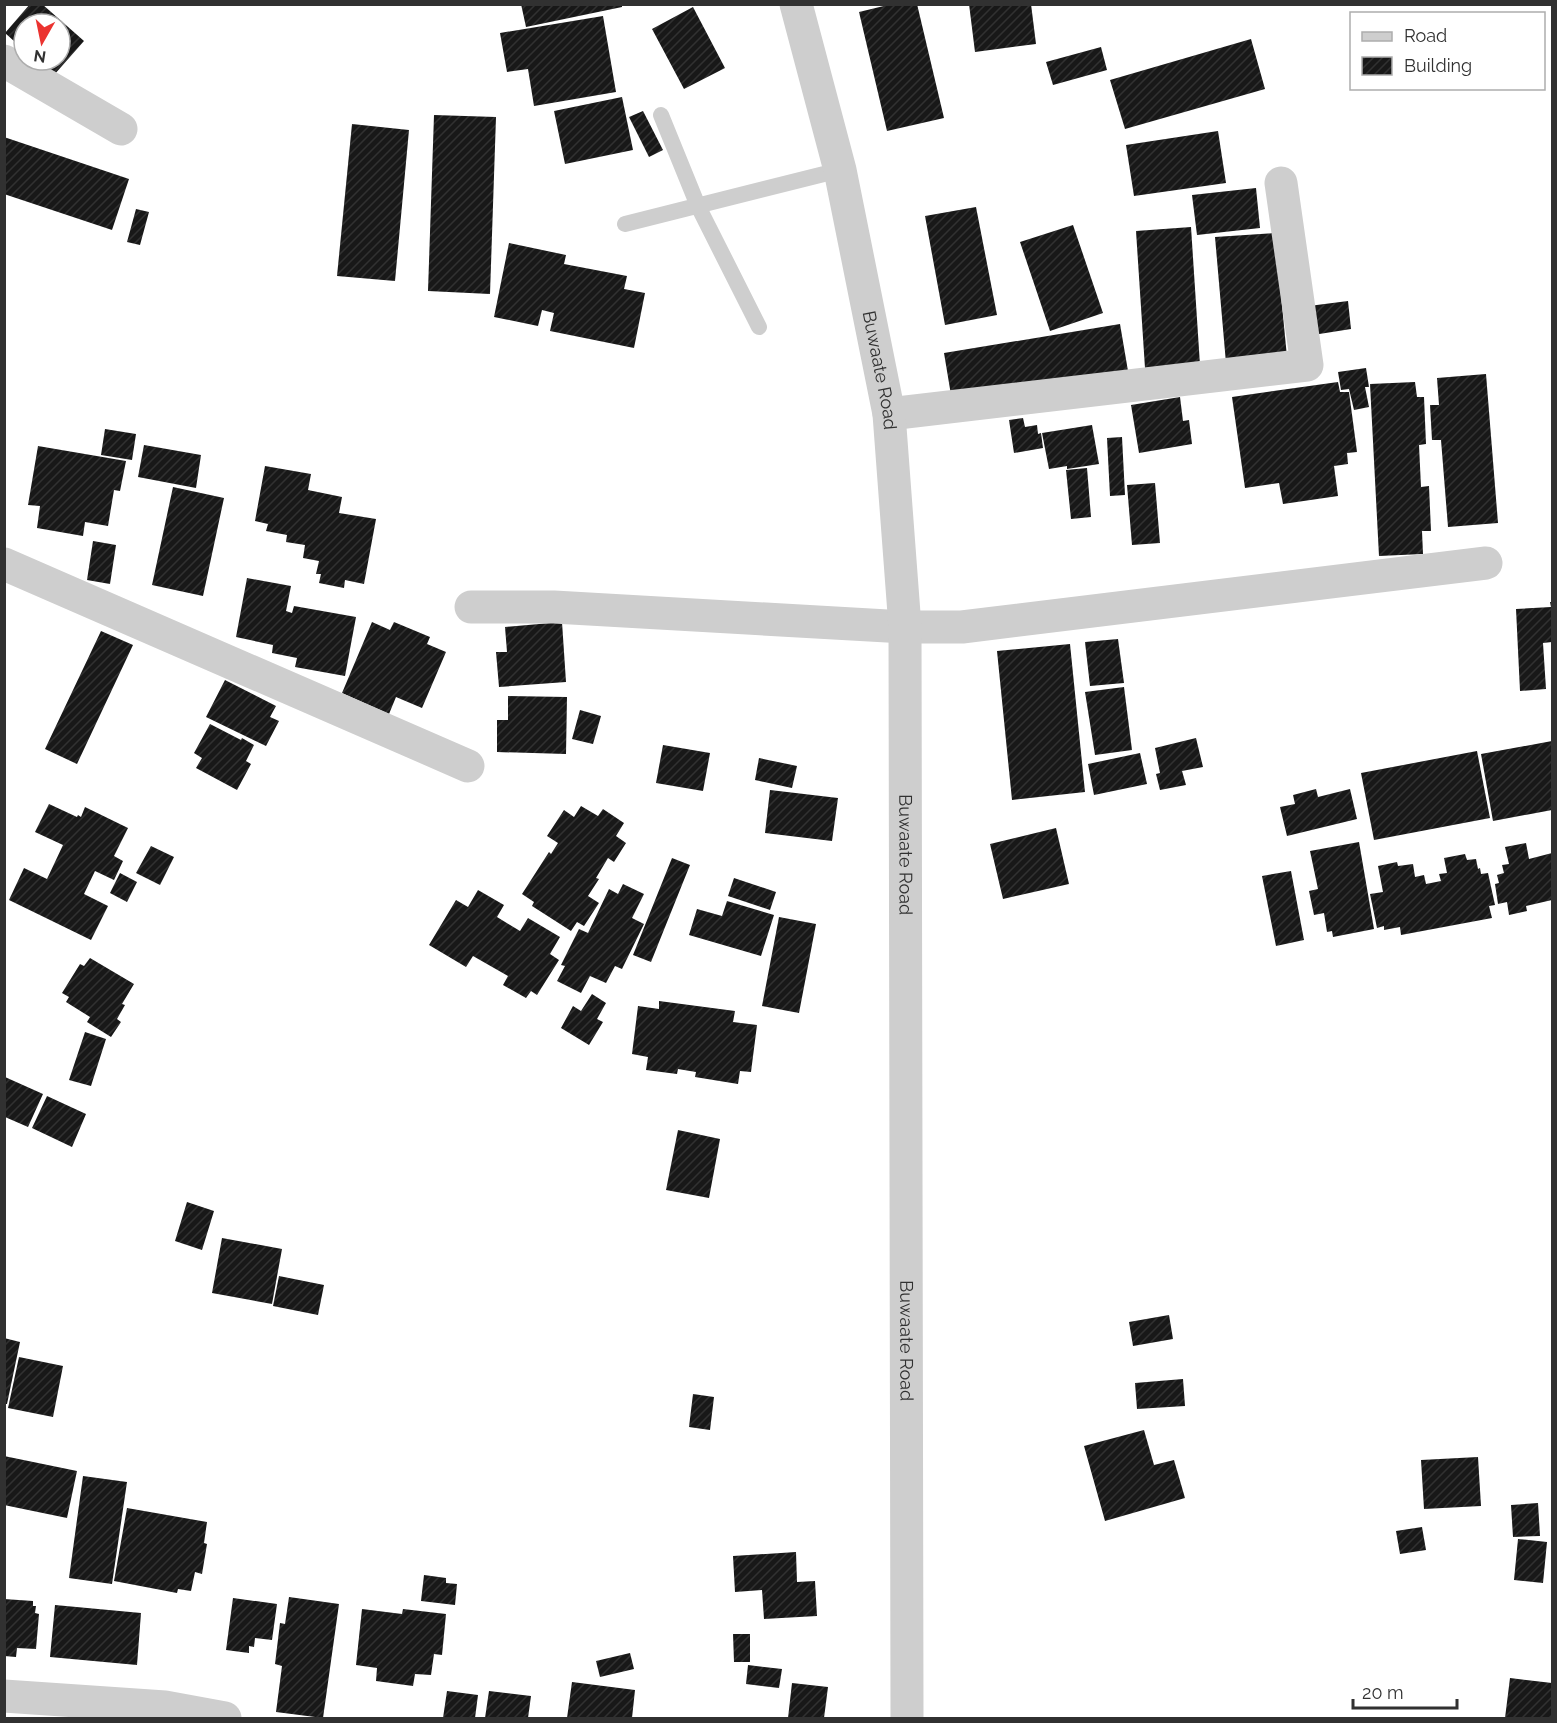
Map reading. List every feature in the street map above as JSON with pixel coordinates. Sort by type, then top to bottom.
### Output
[{"type":"street","name":"Buwaate Road","points":[[796,4],[840,170],[889,414],[905,627],[907,1719]]},
{"type":"street","points":[[4,61],[121,129]]},
{"type":"street","points":[[889,414],[1308,365],[1281,183]]},
{"type":"street","points":[[471,608],[554,607],[905,627],[962,627],[1486,563]]},
{"type":"street","points":[[4,564],[468,766]]},
{"type":"street","points":[[4,1696],[165,1707],[225,1719]]},
{"type":"lane","points":[[661,115],[698,206],[759,327]]},
{"type":"lane","points":[[625,224],[840,170]]},
{"type":"building","points":[[30,4],[42,4],[51,12],[23,12]]},
{"type":"building","points":[[521,4],[622,4],[622,7],[526,27]]},
{"type":"building","points":[[892,4],[917,4],[944,118],[887,131],[859,12]]},
{"type":"building","points":[[969,4],[1031,4],[1036,44],[975,52]]},
{"type":"building","points":[[693,7],[725,68],[684,89],[652,29]]},
{"type":"building","points":[[603,16],[616,92],[534,106],[528,69],[507,72],[500,33]]},
{"type":"building","points":[[12,25],[12,39],[5,33]]},
{"type":"building","points":[[72,30],[84,41],[72,55]]},
{"type":"building","points":[[1251,39],[1265,89],[1125,129],[1110,80]]},
{"type":"building","points":[[1101,47],[1107,70],[1053,85],[1046,62]]},
{"type":"building","points":[[622,97],[633,150],[565,164],[554,111]]},
{"type":"building","points":[[643,111],[663,150],[649,157],[629,117]]},
{"type":"building","points":[[434,115],[496,117],[490,294],[428,291]]},
{"type":"building","points":[[352,124],[409,130],[395,281],[337,276]]},
{"type":"building","points":[[1218,131],[1226,183],[1134,196],[1126,145]]},
{"type":"building","points":[[4,137],[129,179],[112,230],[4,194]]},
{"type":"building","points":[[1256,188],[1260,228],[1197,235],[1192,195]]},
{"type":"building","points":[[976,207],[997,315],[945,325],[925,216]]},
{"type":"building","points":[[136,209],[149,212],[140,245],[127,242]]},
{"type":"building","points":[[1073,225],[1103,313],[1050,331],[1020,242]]},
{"type":"building","points":[[1191,227],[1200,365],[1145,368],[1136,231]]},
{"type":"building","points":[[1275,233],[1287,357],[1226,363],[1215,237]]},
{"type":"building","points":[[509,243],[566,255],[564,264],[627,276],[624,289],[645,293],[634,348],[550,331],[554,313],[542,310],[538,326],[494,317]]},
{"type":"building","points":[[1348,301],[1351,329],[1313,335],[1309,306]]},
{"type":"building","points":[[1120,324],[1128,371],[952,401],[944,353]]},
{"type":"building","points":[[1366,368],[1369,387],[1365,387],[1369,407],[1354,410],[1349,389],[1341,390],[1338,372]]},
{"type":"building","points":[[1486,374],[1498,523],[1448,527],[1441,440],[1432,440],[1430,405],[1439,405],[1437,378]]},
{"type":"building","points":[[1338,382],[1340,392],[1349,392],[1357,452],[1347,453],[1348,464],[1334,466],[1338,496],[1283,504],[1279,483],[1245,488],[1232,397]]},
{"type":"building","points":[[1415,382],[1417,397],[1424,397],[1426,444],[1419,445],[1421,487],[1429,486],[1431,531],[1422,531],[1423,554],[1379,556],[1370,384]]},
{"type":"building","points":[[1180,397],[1183,421],[1189,420],[1192,444],[1139,453],[1131,405]]},
{"type":"building","points":[[1023,418],[1025,427],[1037,425],[1038,434],[1041,433],[1043,448],[1014,453],[1009,420]]},
{"type":"building","points":[[1092,425],[1099,464],[1049,469],[1042,433]]},
{"type":"building","points":[[105,429],[136,434],[132,460],[101,455]]},
{"type":"building","points":[[1122,437],[1125,495],[1110,496],[1107,438]]},
{"type":"building","points":[[144,445],[201,455],[196,488],[138,477]]},
{"type":"building","points":[[38,446],[126,461],[120,491],[114,490],[108,526],[85,522],[83,536],[37,528],[40,506],[28,505]]},
{"type":"building","points":[[265,466],[311,474],[308,490],[342,497],[339,513],[376,519],[364,584],[345,580],[344,588],[319,583],[321,574],[316,574],[319,561],[303,558],[305,545],[286,542],[287,535],[266,531],[268,524],[255,521]]},
{"type":"building","points":[[1087,468],[1091,517],[1071,519],[1066,470]]},
{"type":"building","points":[[1155,483],[1160,543],[1132,545],[1127,485]]},
{"type":"building","points":[[173,487],[224,498],[203,596],[152,585]]},
{"type":"building","points":[[93,541],[116,545],[110,584],[87,580]]},
{"type":"building","points":[[247,578],[291,586],[286,611],[292,613],[294,606],[356,617],[345,676],[295,667],[297,658],[272,653],[273,645],[236,637]]},
{"type":"building","points":[[1550,602],[1552,602],[1552,642],[1543,643],[1546,689],[1520,691],[1516,609],[1551,607]]},
{"type":"building","points":[[372,622],[390,630],[394,622],[430,637],[427,644],[446,652],[422,708],[396,697],[389,714],[342,693]]},
{"type":"building","points":[[562,622],[566,682],[499,687],[496,652],[507,652],[505,627]]},
{"type":"building","points":[[101,631],[133,645],[77,764],[45,749]]},
{"type":"building","points":[[1118,639],[1124,683],[1090,686],[1085,642]]},
{"type":"building","points":[[1070,644],[1085,792],[1012,800],[997,651]]},
{"type":"building","points":[[225,680],[276,706],[270,717],[279,721],[266,746],[206,717]]},
{"type":"building","points":[[1124,687],[1132,750],[1095,755],[1085,692]]},
{"type":"building","points":[[508,696],[567,697],[566,754],[497,752],[497,720],[508,720]]},
{"type":"building","points":[[580,710],[601,716],[593,744],[572,739]]},
{"type":"building","points":[[210,724],[254,745],[246,761],[251,764],[237,790],[196,768],[202,758],[194,753]]},
{"type":"building","points":[[1196,738],[1203,767],[1182,771],[1186,785],[1160,790],[1156,774],[1160,773],[1155,748]]},
{"type":"building","points":[[1552,741],[1552,810],[1493,821],[1481,754]]},
{"type":"building","points":[[663,745],[710,753],[703,791],[656,783]]},
{"type":"building","points":[[1477,751],[1490,818],[1374,840],[1361,773]]},
{"type":"building","points":[[1140,753],[1147,784],[1094,795],[1088,764]]},
{"type":"building","points":[[759,758],[797,766],[792,788],[755,780]]},
{"type":"building","points":[[1316,789],[1318,797],[1350,789],[1357,819],[1287,836],[1280,807],[1295,804],[1293,795]]},
{"type":"building","points":[[770,790],[838,798],[832,841],[765,833]]},
{"type":"building","points":[[49,804],[77,817],[78,815],[81,817],[85,807],[128,828],[114,856],[123,861],[114,880],[95,871],[84,894],[108,906],[91,940],[9,900],[24,868],[47,879],[63,845],[35,832]]},
{"type":"building","points":[[581,806],[598,816],[603,809],[624,823],[616,836],[626,843],[614,862],[608,858],[596,878],[599,879],[588,896],[599,903],[584,926],[577,922],[571,931],[532,906],[534,902],[522,894],[549,852],[551,854],[558,843],[547,836],[564,810],[574,817]]},
{"type":"building","points":[[1056,828],[1069,884],[1003,899],[990,844]]},
{"type":"building","points":[[1359,842],[1374,929],[1333,937],[1332,931],[1327,932],[1324,913],[1314,915],[1309,891],[1318,889],[1310,851]]},
{"type":"building","points":[[1526,843],[1529,859],[1552,853],[1552,900],[1526,906],[1527,911],[1509,915],[1507,902],[1498,904],[1495,884],[1499,883],[1497,875],[1504,873],[1502,865],[1509,864],[1505,847]]},
{"type":"building","points":[[151,846],[174,857],[160,885],[136,873]]},
{"type":"building","points":[[1465,854],[1467,860],[1476,859],[1481,874],[1488,873],[1495,905],[1489,906],[1492,918],[1401,935],[1400,927],[1384,930],[1384,926],[1377,928],[1370,894],[1383,892],[1378,866],[1397,862],[1398,866],[1413,864],[1415,877],[1424,875],[1426,884],[1441,881],[1439,874],[1447,873],[1444,858]]},
{"type":"building","points":[[672,858],[690,865],[651,962],[633,955]]},
{"type":"building","points":[[1291,871],[1304,940],[1276,946],[1262,876]]},
{"type":"building","points":[[120,873],[137,882],[127,902],[110,893]]},
{"type":"building","points":[[734,878],[776,892],[770,910],[728,896]]},
{"type":"building","points":[[623,884],[644,894],[632,918],[644,924],[622,969],[615,966],[606,983],[590,976],[581,993],[557,981],[565,966],[561,965],[579,929],[588,933],[609,889],[618,894]]},
{"type":"building","points":[[478,890],[504,905],[497,917],[520,931],[528,918],[560,937],[550,954],[559,960],[537,995],[531,991],[526,998],[503,985],[508,976],[473,956],[466,967],[429,945],[456,900],[468,907]]},
{"type":"building","points":[[727,901],[774,915],[761,956],[689,935],[697,909],[722,916]]},
{"type":"building","points":[[779,917],[816,924],[799,1013],[762,1006]]},
{"type":"building","points":[[90,958],[134,984],[122,1004],[125,1005],[117,1019],[121,1022],[111,1037],[87,1022],[90,1017],[66,1002],[69,997],[62,993],[80,964],[84,966]]},
{"type":"building","points":[[592,994],[606,1003],[597,1019],[603,1022],[589,1045],[561,1028],[573,1006],[581,1011]]},
{"type":"building","points":[[659,1001],[735,1011],[733,1022],[757,1025],[751,1072],[740,1071],[738,1084],[695,1077],[696,1072],[678,1069],[677,1074],[646,1070],[648,1057],[632,1054],[638,1006],[659,1009]]},
{"type":"building","points":[[85,1032],[106,1039],[91,1086],[69,1080]]},
{"type":"building","points":[[5,1077],[43,1094],[28,1127],[5,1117]]},
{"type":"building","points":[[47,1096],[86,1114],[72,1147],[32,1128]]},
{"type":"building","points":[[678,1130],[720,1139],[709,1198],[666,1190]]},
{"type":"building","points":[[187,1202],[214,1211],[202,1250],[175,1241]]},
{"type":"building","points":[[222,1238],[282,1249],[272,1304],[212,1293]]},
{"type":"building","points":[[279,1276],[324,1285],[318,1315],[273,1306]]},
{"type":"building","points":[[1169,1315],[1173,1339],[1133,1346],[1129,1322]]},
{"type":"building","points":[[4,1338],[20,1342],[7,1404],[4,1404]]},
{"type":"building","points":[[19,1357],[63,1366],[53,1417],[8,1408]]},
{"type":"building","points":[[1183,1379],[1185,1406],[1137,1409],[1135,1383]]},
{"type":"building","points":[[693,1394],[714,1397],[710,1430],[689,1427]]},
{"type":"building","points":[[1144,1430],[1154,1465],[1174,1460],[1185,1498],[1105,1521],[1084,1446]]},
{"type":"building","points":[[4,1456],[77,1471],[67,1518],[4,1505]]},
{"type":"building","points":[[1478,1457],[1481,1506],[1424,1509],[1421,1460]]},
{"type":"building","points":[[83,1476],[127,1482],[112,1584],[69,1578]]},
{"type":"building","points":[[1538,1503],[1540,1536],[1513,1537],[1511,1505]]},
{"type":"building","points":[[127,1508],[207,1522],[204,1543],[207,1544],[202,1574],[195,1572],[191,1591],[178,1589],[177,1593],[114,1581]]},
{"type":"building","points":[[1422,1527],[1426,1550],[1400,1554],[1396,1531]]},
{"type":"building","points":[[1518,1539],[1547,1542],[1543,1583],[1514,1580]]},
{"type":"building","points":[[796,1552],[797,1582],[815,1581],[817,1616],[764,1619],[762,1590],[735,1592],[733,1556]]},
{"type":"building","points":[[424,1575],[446,1578],[446,1583],[457,1584],[455,1605],[421,1601]]},
{"type":"building","points":[[289,1597],[339,1604],[323,1718],[276,1712],[282,1666],[275,1664],[280,1623],[285,1624]]},
{"type":"building","points":[[233,1598],[277,1604],[272,1640],[255,1638],[254,1647],[249,1646],[249,1653],[226,1650]]},
{"type":"building","points":[[4,1599],[33,1601],[33,1606],[36,1606],[35,1613],[39,1614],[36,1649],[17,1648],[16,1657],[4,1656]]},
{"type":"building","points":[[55,1605],[141,1613],[137,1665],[50,1657]]},
{"type":"building","points":[[362,1609],[402,1614],[403,1609],[446,1614],[442,1655],[434,1654],[431,1675],[415,1674],[413,1686],[376,1681],[377,1668],[356,1665]]},
{"type":"building","points":[[733,1634],[750,1634],[750,1662],[734,1662]]},
{"type":"building","points":[[630,1653],[634,1669],[600,1677],[596,1661]]},
{"type":"building","points":[[748,1665],[782,1669],[779,1688],[746,1684]]},
{"type":"building","points":[[1510,1678],[1552,1683],[1552,1718],[1505,1718]]},
{"type":"building","points":[[572,1682],[635,1690],[632,1718],[567,1718]]},
{"type":"building","points":[[792,1683],[828,1687],[824,1718],[788,1718]]},
{"type":"building","points":[[447,1691],[478,1695],[475,1718],[443,1718]]},
{"type":"building","points":[[489,1691],[531,1696],[528,1718],[485,1718]]}]
